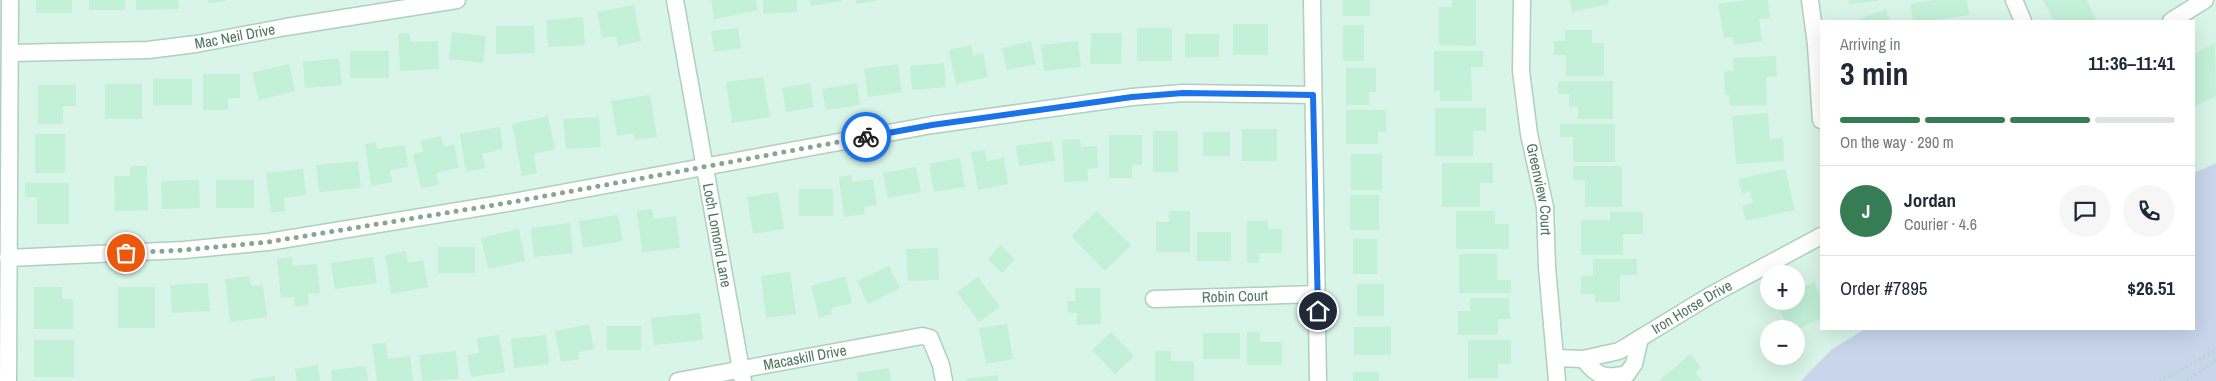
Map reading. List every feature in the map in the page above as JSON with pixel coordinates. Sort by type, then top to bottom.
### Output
[{"type":"street","points":[[8,381],[12,53],[10,0]]},
{"type":"street","name":"Mac Neil Drive","points":[[12,53],[148,50],[196,44],[457,0]]},
{"type":"street","name":"Loch Lomond Lane","points":[[675,0],[742,375]]},
{"type":"street","points":[[1312,0],[1318,381]]},
{"type":"street","name":"Greenview Court","points":[[1522,0],[1520,71],[1529,134],[1545,207],[1547,268],[1557,381]]},
{"type":"street","points":[[1810,0],[1816,45],[1820,105]]},
{"type":"street","points":[[2014,0],[2022,20]]},
{"type":"street","points":[[2173,20],[2204,0]]},
{"type":"street","points":[[8,258],[184,250],[268,242],[507,203],[932,125],[1132,97],[1183,93],[1313,95]]},
{"type":"street","name":"Iron Horse Drive","points":[[1556,358],[1583,359],[1619,351],[1711,295],[1820,237]]},
{"type":"street","name":"Robin Court","points":[[1154,299],[1317,294]]},
{"type":"street","name":"Macaskill Drive","points":[[678,381],[742,375],[922,336],[930,338],[941,365],[944,381]]},
{"type":"street","points":[[1583,359],[1594,372],[1610,378],[1626,374],[1634,364],[1640,338]]},
{"type":"path","points":[[2160,381],[2216,350]]},
{"type":"path","points":[[2187,381],[2216,360]]},
{"type":"shaded area","points":[[0,0],[2216,0],[2216,163],[2195,173],[2195,20],[1820,20],[1820,330],[1863,330],[1832,349],[1801,381],[0,381]]},
{"type":"shaded area","points":[[2216,163],[2216,381],[1801,381],[1832,349],[1863,330],[2195,330],[2195,173]]},
{"type":"building","points":[[36,0],[72,0],[72,13],[36,13]]},
{"type":"building","points":[[89,0],[125,0],[126,10],[89,10]]},
{"type":"building","points":[[136,0],[178,0],[179,9],[136,10]]},
{"type":"building","points":[[208,0],[227,0],[227,1],[208,3]]},
{"type":"building","points":[[711,0],[756,0],[758,10],[714,19]]},
{"type":"building","points":[[763,0],[797,0],[797,12],[763,14]]},
{"type":"building","points":[[810,0],[841,0],[841,1],[811,6]]},
{"type":"building","points":[[856,0],[876,0],[876,1],[856,4]]},
{"type":"building","points":[[1343,0],[1370,0],[1370,16],[1343,16]]},
{"type":"building","points":[[1452,0],[1476,0],[1476,46],[1439,45],[1439,7],[1452,7]]},
{"type":"building","points":[[1570,0],[1608,0],[1609,4],[1572,12]]},
{"type":"building","points":[[1747,0],[1768,0],[1770,18],[1759,19],[1762,41],[1734,45],[1733,37],[1724,38],[1718,4]]},
{"type":"building","points":[[1849,0],[1878,0],[1878,1],[1849,4]]},
{"type":"building","points":[[1933,0],[1967,0],[1969,15],[1936,20],[1913,20],[1910,4]]},
{"type":"building","points":[[2043,0],[2087,0],[2096,20],[2053,20]]},
{"type":"building","points":[[634,5],[641,41],[618,46],[616,36],[602,38],[597,12]]},
{"type":"building","points":[[1886,9],[1890,20],[1857,20]]},
{"type":"building","points":[[583,17],[585,45],[548,47],[546,20]]},
{"type":"building","points":[[1233,24],[1268,24],[1268,55],[1233,55]]},
{"type":"building","points":[[1343,25],[1364,25],[1364,61],[1343,61]]},
{"type":"building","points":[[496,26],[534,26],[535,53],[496,54]]},
{"type":"building","points":[[738,28],[741,48],[714,52],[711,31]]},
{"type":"building","points":[[1137,28],[1172,28],[1172,61],[1137,61]]},
{"type":"building","points":[[1565,30],[1592,30],[1592,43],[1604,43],[1604,76],[1566,76],[1566,55],[1554,55],[1554,41],[1565,41]]},
{"type":"building","points":[[452,32],[486,36],[483,63],[449,59]]},
{"type":"building","points":[[410,33],[410,42],[438,41],[439,69],[400,71],[398,34]]},
{"type":"building","points":[[1091,33],[1122,33],[1121,64],[1090,64]]},
{"type":"building","points":[[1185,34],[1219,34],[1219,57],[1185,57]]},
{"type":"building","points":[[1031,41],[1036,64],[1007,70],[1002,48]]},
{"type":"building","points":[[1078,41],[1081,67],[1044,71],[1041,45]]},
{"type":"building","points":[[2215,43],[2216,96],[2195,106],[2195,53]]},
{"type":"building","points":[[971,45],[973,55],[983,53],[988,77],[956,84],[949,50]]},
{"type":"building","points":[[350,51],[389,51],[389,78],[350,78]]},
{"type":"building","points":[[1434,51],[1483,51],[1483,67],[1471,67],[1472,101],[1440,101],[1440,91],[1434,91]]},
{"type":"building","points":[[1776,56],[1777,76],[1766,77],[1767,105],[1730,106],[1729,95],[1725,95],[1724,71],[1734,71],[1733,58]]},
{"type":"building","points":[[339,58],[342,85],[305,88],[303,62]]},
{"type":"building","points":[[944,63],[946,87],[912,90],[910,66]]},
{"type":"building","points":[[289,64],[295,91],[259,100],[252,73]]},
{"type":"building","points":[[898,64],[902,92],[868,97],[864,69]]},
{"type":"building","points":[[1346,68],[1376,68],[1376,92],[1369,92],[1369,105],[1346,105]]},
{"type":"building","points":[[203,74],[240,74],[240,98],[228,98],[228,110],[203,110]]},
{"type":"building","points":[[763,77],[770,117],[732,123],[726,82]]},
{"type":"building","points":[[153,79],[192,79],[192,105],[153,105]]},
{"type":"building","points":[[1558,81],[1613,81],[1613,119],[1578,119],[1578,107],[1569,107],[1569,94],[1558,94]]},
{"type":"building","points":[[810,83],[814,107],[786,112],[782,88]]},
{"type":"building","points":[[857,83],[860,105],[826,110],[822,89]]},
{"type":"building","points":[[105,84],[142,84],[142,119],[105,119]]},
{"type":"building","points":[[38,85],[76,85],[76,106],[63,106],[63,124],[38,124]]},
{"type":"building","points":[[650,95],[657,137],[635,140],[633,133],[617,136],[611,101]]},
{"type":"building","points":[[1435,108],[1486,108],[1486,131],[1473,131],[1473,156],[1435,156]]},
{"type":"building","points":[[1346,110],[1386,110],[1386,132],[1378,132],[1378,144],[1346,144]]},
{"type":"building","points":[[1768,113],[1770,139],[1783,138],[1784,161],[1736,164],[1732,116]]},
{"type":"building","points":[[548,116],[555,149],[534,154],[537,173],[522,176],[512,124]]},
{"type":"building","points":[[599,117],[601,147],[566,149],[563,119]]},
{"type":"building","points":[[1560,124],[1615,124],[1615,162],[1573,162],[1573,137],[1560,137]]},
{"type":"building","points":[[500,127],[503,149],[482,154],[485,168],[466,172],[460,134]]},
{"type":"building","points":[[1242,129],[1277,129],[1277,161],[1242,161]]},
{"type":"building","points":[[1153,131],[1178,131],[1178,172],[1153,172]]},
{"type":"building","points":[[1203,132],[1230,132],[1230,156],[1203,156]]},
{"type":"building","points":[[35,134],[65,134],[65,173],[35,173]]},
{"type":"building","points":[[1109,135],[1142,135],[1142,165],[1132,165],[1132,178],[1109,178]]},
{"type":"building","points":[[441,136],[444,147],[454,144],[459,168],[436,173],[439,185],[421,188],[413,154],[423,152],[421,141]]},
{"type":"building","points":[[1080,139],[1081,147],[1097,146],[1098,168],[1087,169],[1088,181],[1064,182],[1062,140]]},
{"type":"building","points":[[1052,141],[1055,161],[1019,166],[1016,146]]},
{"type":"building","points":[[376,142],[377,149],[405,145],[408,167],[390,170],[392,182],[371,186],[365,144]]},
{"type":"building","points":[[985,150],[987,161],[1004,158],[1008,184],[978,190],[971,152]]},
{"type":"building","points":[[1351,154],[1382,154],[1382,190],[1351,190]]},
{"type":"building","points":[[960,158],[965,187],[934,192],[929,164]]},
{"type":"building","points":[[358,161],[361,188],[319,192],[316,165]]},
{"type":"building","points":[[1442,163],[1493,163],[1493,183],[1480,183],[1480,207],[1442,207]]},
{"type":"building","points":[[130,166],[147,166],[148,210],[115,211],[114,176],[130,176]]},
{"type":"building","points":[[1573,166],[1622,166],[1622,207],[1585,207],[1585,180],[1573,180]]},
{"type":"building","points":[[916,167],[921,192],[888,198],[883,173]]},
{"type":"building","points":[[303,169],[306,195],[284,198],[285,211],[271,213],[266,173]]},
{"type":"building","points":[[1785,169],[1795,210],[1746,221],[1742,206],[1753,203],[1750,191],[1742,194],[1738,179]]},
{"type":"building","points":[[851,175],[852,182],[873,179],[877,205],[864,207],[865,214],[844,217],[839,177]]},
{"type":"building","points":[[199,180],[200,208],[162,209],[161,181]]},
{"type":"building","points":[[216,180],[254,180],[254,208],[216,208]]},
{"type":"building","points":[[25,183],[69,183],[69,224],[37,224],[37,197],[25,197]]},
{"type":"building","points":[[799,189],[833,189],[833,216],[799,216]]},
{"type":"building","points":[[778,192],[784,229],[753,234],[747,197]]},
{"type":"building","points":[[1350,195],[1379,195],[1379,230],[1350,230]]},
{"type":"building","points":[[652,209],[654,219],[676,216],[680,248],[642,252],[637,211]]},
{"type":"building","points":[[1097,211],[1131,245],[1105,271],[1071,236]]},
{"type":"building","points":[[1169,211],[1190,211],[1190,252],[1156,252],[1156,222],[1169,222]]},
{"type":"building","points":[[1456,211],[1495,211],[1495,224],[1509,224],[1509,249],[1456,249]]},
{"type":"building","points":[[1610,212],[1643,212],[1643,234],[1623,234],[1623,255],[1581,255],[1581,220],[1610,220]]},
{"type":"building","points":[[618,215],[623,241],[583,248],[579,221]]},
{"type":"building","points":[[1247,221],[1268,221],[1268,229],[1282,229],[1282,253],[1259,253],[1259,263],[1247,263]]},
{"type":"building","points":[[570,223],[573,253],[534,257],[531,228]]},
{"type":"building","points":[[519,229],[525,261],[488,269],[481,238]]},
{"type":"building","points":[[1197,232],[1231,232],[1231,261],[1197,261]]},
{"type":"building","points":[[1353,239],[1377,239],[1377,274],[1353,274]]},
{"type":"building","points":[[1001,245],[1015,259],[1002,273],[988,259]]},
{"type":"building","points":[[438,247],[475,247],[475,273],[438,273]]},
{"type":"building","points":[[938,248],[939,280],[908,281],[906,249]]},
{"type":"building","points":[[406,251],[408,263],[423,260],[428,287],[391,294],[385,255]]},
{"type":"building","points":[[1459,254],[1497,254],[1497,280],[1511,280],[1511,293],[1459,293]]},
{"type":"building","points":[[292,257],[293,266],[317,264],[320,293],[308,294],[309,305],[295,307],[294,297],[281,298],[277,259]]},
{"type":"building","points":[[373,257],[377,283],[335,289],[331,263]]},
{"type":"building","points":[[1593,259],[1637,259],[1637,275],[1620,275],[1620,302],[1595,302],[1595,294],[1581,294],[1581,276],[1593,276]]},
{"type":"building","points":[[889,266],[900,288],[868,304],[857,281]]},
{"type":"building","points":[[790,272],[796,314],[766,318],[761,276]]},
{"type":"building","points":[[249,276],[251,286],[263,285],[267,317],[230,322],[225,279]]},
{"type":"building","points":[[845,276],[852,303],[831,308],[832,314],[819,318],[811,286]]},
{"type":"building","points":[[978,277],[1000,307],[979,322],[957,292]]},
{"type":"building","points":[[1814,282],[1820,293],[1820,319],[1805,326],[1805,320],[1785,320],[1779,310],[1805,310],[1805,286]]},
{"type":"building","points":[[208,283],[210,311],[172,313],[170,285]]},
{"type":"building","points":[[1357,284],[1384,284],[1384,316],[1357,316]]},
{"type":"building","points":[[34,287],[62,287],[62,299],[73,299],[73,329],[34,329]]},
{"type":"building","points":[[118,287],[155,287],[155,328],[118,328]]},
{"type":"building","points":[[1075,288],[1100,288],[1101,324],[1077,325],[1077,313],[1068,313],[1067,301],[1075,301]]},
{"type":"building","points":[[1470,298],[1509,298],[1510,319],[1498,319],[1498,335],[1458,335],[1458,311],[1470,311]]},
{"type":"building","points":[[700,313],[703,340],[654,345],[651,318]]},
{"type":"building","points":[[589,324],[594,349],[578,352],[580,359],[561,362],[555,331]]},
{"type":"building","points":[[1007,324],[1013,359],[986,364],[979,328]]},
{"type":"building","points":[[607,326],[641,326],[641,350],[607,350]]},
{"type":"building","points":[[1354,327],[1391,327],[1391,355],[1354,355]]},
{"type":"building","points":[[1111,332],[1134,356],[1115,374],[1092,350]]},
{"type":"building","points":[[1247,332],[1260,332],[1260,342],[1282,342],[1282,365],[1247,365]]},
{"type":"building","points":[[1203,333],[1240,333],[1240,359],[1203,359]]},
{"type":"building","points":[[499,335],[505,372],[471,377],[467,355],[479,353],[477,338]]},
{"type":"building","points":[[546,335],[549,364],[514,368],[511,339]]},
{"type":"building","points":[[34,340],[74,340],[74,377],[34,377]]},
{"type":"building","points":[[1468,340],[1511,340],[1511,364],[1498,364],[1498,378],[1468,378]]},
{"type":"building","points":[[386,343],[388,359],[410,356],[413,381],[377,381],[372,344]]},
{"type":"building","points":[[456,351],[459,379],[422,381],[419,355]]},
{"type":"building","points":[[1155,351],[1171,351],[1171,361],[1194,361],[1194,381],[1155,381]]},
{"type":"building","points":[[1690,354],[1701,367],[1695,373],[1702,381],[1659,381]]},
{"type":"building","points":[[318,365],[320,381],[297,381],[295,369]]},
{"type":"building","points":[[366,366],[368,381],[332,381],[331,370]]},
{"type":"building","points":[[889,368],[891,381],[858,381],[857,373]]},
{"type":"building","points":[[1353,372],[1379,372],[1379,381],[1353,381]]},
{"type":"building","points":[[998,375],[998,381],[966,381],[966,379]]},
{"type":"building","points":[[275,376],[275,381],[250,381],[250,380]]},
{"type":"way so far","points":[[126,253],[268,242],[507,203],[866,137]]},
{"type":"route","points":[[866,137],[932,125],[1132,97],[1183,93],[1313,95],[1318,311]]}]
